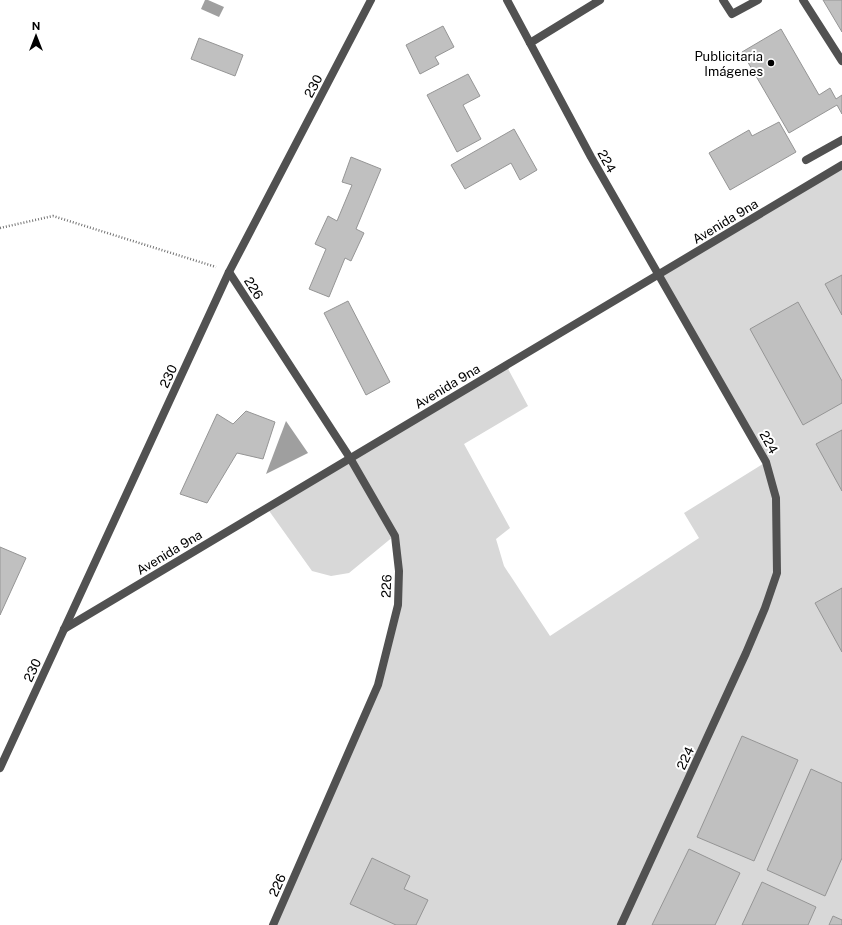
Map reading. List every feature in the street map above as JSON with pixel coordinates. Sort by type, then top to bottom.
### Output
[{"type":"street","name":"230","points":[[0,768],[230,272],[371,0]]},
{"type":"street","name":"224","points":[[506,0],[591,157],[766,462],[776,498],[777,573],[765,608],[746,653],[621,925]]},
{"type":"street","points":[[530,43],[600,0]]},
{"type":"street","points":[[723,0],[732,14],[758,0]]},
{"type":"street","points":[[803,0],[842,61]]},
{"type":"street","points":[[806,160],[842,140]]},
{"type":"street","name":"Avenida 9na","points":[[64,628],[842,165]]},
{"type":"street","name":"226","points":[[230,272],[350,458],[395,536],[399,571],[398,605],[378,685],[273,925]]},
{"type":"path","points":[[0,228],[53,216],[230,272]]},
{"type":"shaded area","points":[[205,0],[224,7],[219,17],[201,9]]},
{"type":"shaded area","points":[[842,167],[842,925],[273,925],[378,685],[398,605],[394,536],[349,573],[331,576],[312,571],[267,508],[506,365],[528,406],[464,444],[510,528],[496,539],[504,566],[550,636],[699,538],[684,513],[766,462],[658,275]]},
{"type":"shaded area","points":[[286,421],[308,453],[266,474]]},
{"type":"building","points":[[823,0],[842,0],[842,32]]},
{"type":"building","points":[[443,26],[454,47],[435,57],[439,64],[420,74],[406,45]]},
{"type":"building","points":[[781,29],[819,95],[830,88],[836,99],[842,95],[842,114],[837,105],[789,133],[742,52]]},
{"type":"building","points":[[199,38],[243,55],[235,76],[191,59]]},
{"type":"building","points":[[468,74],[480,96],[463,105],[481,139],[457,152],[427,95]]},
{"type":"building","points":[[779,122],[796,152],[730,190],[709,153],[749,130],[752,136]]},
{"type":"building","points":[[514,129],[537,170],[520,180],[511,163],[465,189],[451,165]]},
{"type":"building","points":[[351,157],[381,169],[356,229],[364,233],[351,261],[345,258],[329,297],[309,289],[326,249],[315,244],[328,216],[337,221],[352,185],[342,182]]},
{"type":"building","points":[[842,275],[842,315],[825,284]]},
{"type":"building","points":[[348,301],[390,382],[366,395],[324,313]]},
{"type":"building","points":[[798,302],[842,381],[842,403],[803,425],[750,329]]},
{"type":"building","points":[[246,411],[275,422],[263,459],[237,453],[207,503],[180,494],[217,414],[233,424]]},
{"type":"building","points":[[842,430],[842,491],[816,444]]},
{"type":"building","points":[[0,547],[26,558],[0,615]]},
{"type":"building","points":[[842,588],[842,652],[815,603]]},
{"type":"building","points":[[742,736],[798,760],[754,861],[697,837]]},
{"type":"building","points":[[811,769],[842,783],[842,858],[825,896],[767,870]]},
{"type":"building","points":[[689,849],[740,873],[715,925],[652,925]]},
{"type":"building","points":[[372,858],[410,876],[404,889],[428,900],[416,925],[396,925],[350,904]]},
{"type":"building","points":[[762,882],[816,907],[808,925],[742,925]]},
{"type":"building","points":[[833,916],[842,920],[842,925],[829,925]]},
{"type":"place","name":"Publicitaria Imágenes","points":[[771,63]]}]
